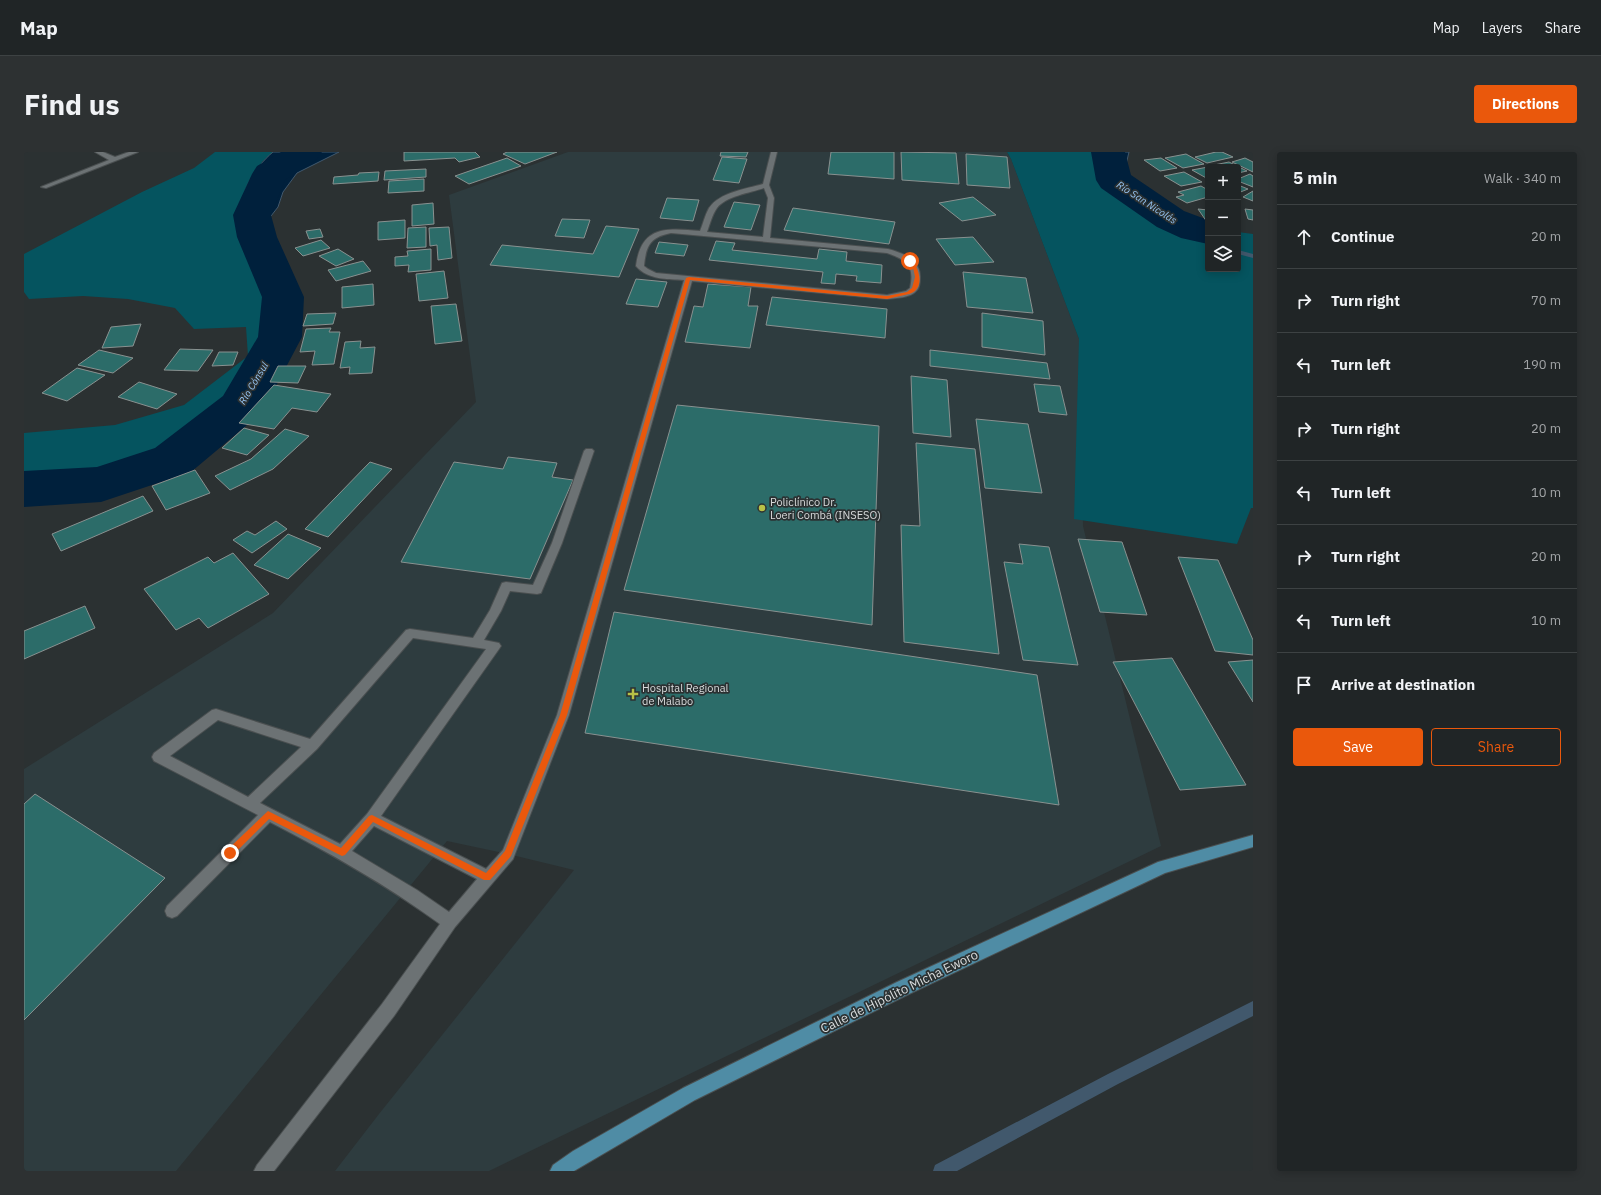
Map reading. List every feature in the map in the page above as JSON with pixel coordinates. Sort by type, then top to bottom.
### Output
[{"type":"main road","name":"Calle de Hipólito Micha Eworo","points":[[559,1171],[579,1157],[689,1094],[910,985],[1163,867],[1253,841]]},
{"type":"street","points":[[98,152],[115,160]]},
{"type":"street","points":[[44,187],[135,152]]},
{"type":"street","points":[[766,240],[771,198],[766,185],[774,152]]},
{"type":"street","points":[[702,234],[716,203],[724,198],[766,185]]},
{"type":"street","points":[[671,231],[766,240],[888,251],[900,255],[910,261],[915,267],[918,277],[914,289],[908,293],[887,297],[655,275],[645,271],[640,266],[641,254],[645,244],[652,236],[660,232],[671,231]]},
{"type":"street","points":[[263,1171],[388,1010],[450,922],[508,854],[563,715],[689,278]]},
{"type":"street","points":[[476,643],[506,586],[537,590],[557,543],[589,451]]},
{"type":"street","points":[[249,805],[312,745],[410,634],[495,646],[372,818],[342,852]]},
{"type":"street","points":[[312,745],[216,714],[158,757],[342,852],[412,895],[450,922]]},
{"type":"street","points":[[172,911],[268,815]]},
{"type":"street","points":[[372,818],[487,877]]},
{"type":"shaded area","points":[[215,152],[273,152],[262,162],[241,214],[273,303],[276,361],[241,415],[189,450],[112,484],[24,487],[24,433],[115,425],[184,405],[248,356],[246,327],[194,329],[175,308],[128,299],[83,296],[29,299],[24,292],[24,254],[142,192],[194,168]]},
{"type":"shaded area","points":[[273,152],[339,152],[297,173],[283,192],[278,207],[271,216],[244,222],[242,203],[248,183],[266,158]]},
{"type":"shaded area","name":"Hospital Regional de Malabo","points":[[568,152],[1007,152],[1011,159],[1079,339],[1083,526],[1161,846],[489,1171],[335,1171],[574,870],[447,841],[176,1171],[24,1171],[24,769],[273,613],[476,402],[449,195]]},
{"type":"shaded area","points":[[1007,152],[1101,152],[1103,177],[1125,183],[1124,185],[1155,205],[1183,226],[1205,229],[1205,272],[1241,272],[1241,232],[1253,234],[1253,508],[1251,508],[1237,544],[1074,519],[1079,339],[1011,159]]},
{"type":"shaded area","points":[[1101,152],[1129,152],[1123,177],[1125,183],[1103,177]]},
{"type":"building","points":[[404,152],[475,152],[480,157],[459,162],[455,158],[404,161]]},
{"type":"building","points":[[507,152],[557,152],[525,164],[503,154]]},
{"type":"building","points":[[721,152],[748,152],[746,157],[720,156]]},
{"type":"building","points":[[831,152],[894,152],[894,179],[828,174]]},
{"type":"building","points":[[901,152],[956,153],[959,184],[902,180]]},
{"type":"building","points":[[1222,152],[1233,157],[1207,163],[1195,157]]},
{"type":"building","points":[[966,154],[1007,157],[1010,188],[967,185]]},
{"type":"building","points":[[1186,154],[1204,164],[1183,168],[1165,158]]},
{"type":"building","points":[[722,157],[747,159],[739,183],[713,180]]},
{"type":"building","points":[[507,158],[521,166],[469,184],[455,176]]},
{"type":"building","points":[[1161,158],[1177,168],[1160,171],[1144,160]]},
{"type":"building","points":[[1245,158],[1253,162],[1253,172],[1241,166],[1241,164],[1232,162]]},
{"type":"building","points":[[1229,162],[1233,164],[1219,164]]},
{"type":"building","points":[[1205,168],[1205,177],[1192,170]]},
{"type":"building","points":[[1241,168],[1247,171],[1241,172]]},
{"type":"building","points":[[426,169],[426,177],[384,180],[385,171]]},
{"type":"building","points":[[379,172],[378,181],[333,184],[334,177],[358,175],[359,173]]},
{"type":"building","points":[[1184,172],[1202,182],[1181,186],[1164,176]]},
{"type":"building","points":[[1250,174],[1253,176],[1253,187],[1241,182],[1241,178]]},
{"type":"building","points":[[424,179],[424,191],[388,193],[389,181]]},
{"type":"building","points":[[1201,186],[1205,188],[1205,198],[1187,203],[1176,197],[1184,195],[1178,192]]},
{"type":"building","points":[[1241,186],[1248,189],[1241,192]]},
{"type":"building","points":[[1253,191],[1253,201],[1243,197]]},
{"type":"building","points":[[973,197],[996,215],[962,221],[939,203]]},
{"type":"building","points":[[667,198],[699,200],[693,221],[660,218]]},
{"type":"building","points":[[734,202],[760,205],[751,230],[724,227]]},
{"type":"building","points":[[433,203],[434,224],[412,226],[412,205]]},
{"type":"building","points":[[793,208],[895,222],[889,244],[784,230]]},
{"type":"building","points":[[1198,209],[1205,210],[1205,219]]},
{"type":"building","points":[[1245,209],[1253,210],[1253,220],[1248,219]]},
{"type":"building","points":[[562,219],[590,220],[584,238],[555,236]]},
{"type":"building","points":[[405,220],[405,238],[378,240],[378,222]]},
{"type":"building","points":[[606,226],[639,229],[619,277],[490,265],[502,245],[593,254]]},
{"type":"building","points":[[426,227],[426,247],[407,248],[408,228]]},
{"type":"building","points":[[449,227],[452,258],[438,260],[437,245],[430,246],[429,228]]},
{"type":"building","points":[[320,229],[323,237],[309,239],[306,231]]},
{"type":"building","points":[[973,237],[994,262],[955,265],[936,239]]},
{"type":"building","points":[[321,240],[330,248],[303,256],[295,248]]},
{"type":"building","points":[[716,241],[735,243],[732,250],[817,259],[819,249],[847,252],[846,261],[882,265],[881,283],[856,281],[857,276],[836,274],[835,284],[821,283],[823,272],[709,260]]},
{"type":"building","points":[[659,242],[688,245],[684,256],[655,253]]},
{"type":"building","points":[[338,249],[354,259],[336,266],[319,256]]},
{"type":"building","points":[[431,249],[431,270],[408,272],[409,265],[395,266],[395,257],[408,256],[407,251]]},
{"type":"building","points":[[363,261],[371,271],[336,281],[328,270]]},
{"type":"building","points":[[444,271],[448,298],[419,301],[416,274]]},
{"type":"building","points":[[963,272],[1026,278],[1033,313],[967,307]]},
{"type":"building","points":[[636,279],[667,282],[658,307],[626,304]]},
{"type":"building","points":[[373,284],[374,305],[342,308],[342,287]]},
{"type":"building","points":[[708,284],[751,287],[748,306],[758,306],[750,348],[685,342],[694,306],[703,307]]},
{"type":"building","points":[[772,297],[887,309],[885,338],[766,325]]},
{"type":"building","points":[[456,304],[462,341],[435,344],[431,306]]},
{"type":"building","points":[[336,313],[333,324],[303,326],[307,314]]},
{"type":"building","points":[[982,313],[1043,321],[1045,355],[982,347]]},
{"type":"building","points":[[141,324],[133,346],[102,348],[111,327]]},
{"type":"building","points":[[331,328],[329,332],[340,332],[334,364],[312,365],[315,351],[300,352],[306,329]]},
{"type":"building","points":[[361,341],[360,348],[375,347],[372,373],[349,374],[350,367],[340,368],[345,342]]},
{"type":"building","points":[[180,349],[213,350],[198,371],[164,370]]},
{"type":"building","points":[[99,350],[133,358],[113,373],[78,365]]},
{"type":"building","points":[[930,350],[1047,363],[1050,379],[930,366]]},
{"type":"building","points":[[219,352],[238,352],[233,365],[212,366]]},
{"type":"building","points":[[278,366],[306,366],[298,383],[270,382]]},
{"type":"building","points":[[77,368],[105,375],[67,401],[42,393]]},
{"type":"building","points":[[911,376],[947,380],[951,437],[913,433]]},
{"type":"building","points":[[139,382],[177,394],[157,409],[118,397]]},
{"type":"building","points":[[1034,384],[1060,386],[1067,415],[1039,412]]},
{"type":"building","points":[[274,385],[331,394],[317,412],[292,408],[274,429],[239,423]]},
{"type":"building","name":"Policlínico Dr. Loeri Combá (INSESO)","points":[[677,405],[879,426],[872,625],[624,590]]},
{"type":"building","points":[[976,419],[1028,424],[1042,493],[985,488]]},
{"type":"building","points":[[244,428],[269,435],[247,455],[222,448]]},
{"type":"building","points":[[285,429],[309,436],[273,469],[230,490],[215,476],[251,459]]},
{"type":"building","name":"Policlínico Dr. Loeri Combá (INSESO)","points":[[916,443],[975,449],[999,654],[904,642],[901,525],[920,526]]},
{"type":"building","points":[[508,457],[557,463],[552,477],[573,480],[530,579],[401,562],[454,462],[503,469]]},
{"type":"building","points":[[370,462],[392,469],[328,537],[305,529]]},
{"type":"building","points":[[195,470],[210,493],[166,510],[152,486]]},
{"type":"building","points":[[143,496],[153,511],[61,551],[52,534]]},
{"type":"building","points":[[276,521],[287,529],[252,553],[233,540],[247,531],[255,535]]},
{"type":"building","points":[[288,534],[321,548],[288,579],[254,565]]},
{"type":"building","points":[[1078,539],[1122,542],[1147,615],[1100,612]]},
{"type":"building","points":[[1019,544],[1049,547],[1078,665],[1023,660],[1004,562],[1023,564]]},
{"type":"building","points":[[233,553],[269,594],[208,628],[199,618],[176,630],[144,589],[208,557],[214,563]]},
{"type":"building","points":[[1178,557],[1218,560],[1253,640],[1253,655],[1215,651]]},
{"type":"building","points":[[85,606],[95,628],[24,659],[24,631]]},
{"type":"building","points":[[614,612],[1037,675],[1059,805],[585,733]]},
{"type":"building","points":[[1172,658],[1246,785],[1180,790],[1113,662]]},
{"type":"building","points":[[1253,660],[1253,702],[1228,662]]},
{"type":"building","points":[[35,794],[165,878],[24,1020],[24,804]]},
{"type":"waterway","name":"Río Cónsul","points":[[24,489],[101,484],[173,460],[242,405],[280,337],[283,297],[257,237],[252,215],[270,174],[305,152]]},
{"type":"waterway","name":"Río San Nicolás","points":[[1108,152],[1114,180],[1170,219],[1182,225],[1205,231]]},
{"type":"waterway","name":"Río San Nicolás","points":[[1201,231],[1205,234]]},
{"type":"waterway","points":[[1241,253],[1253,256]]},
{"type":"waterway","points":[[941,1171],[1113,1079],[1253,1008]]},
{"type":"place","name":"Policlínico Dr. Loeri Combá (INSESO)","points":[[762,508]]},
{"type":"place","name":"Hospital Regional de Malabo","points":[[633,694]]},
{"type":"route","points":[[230,853],[268,815],[342,852],[372,818],[487,877],[508,854],[563,715],[689,278],[887,297],[908,293],[914,289],[918,277],[915,267],[910,261]]}]
